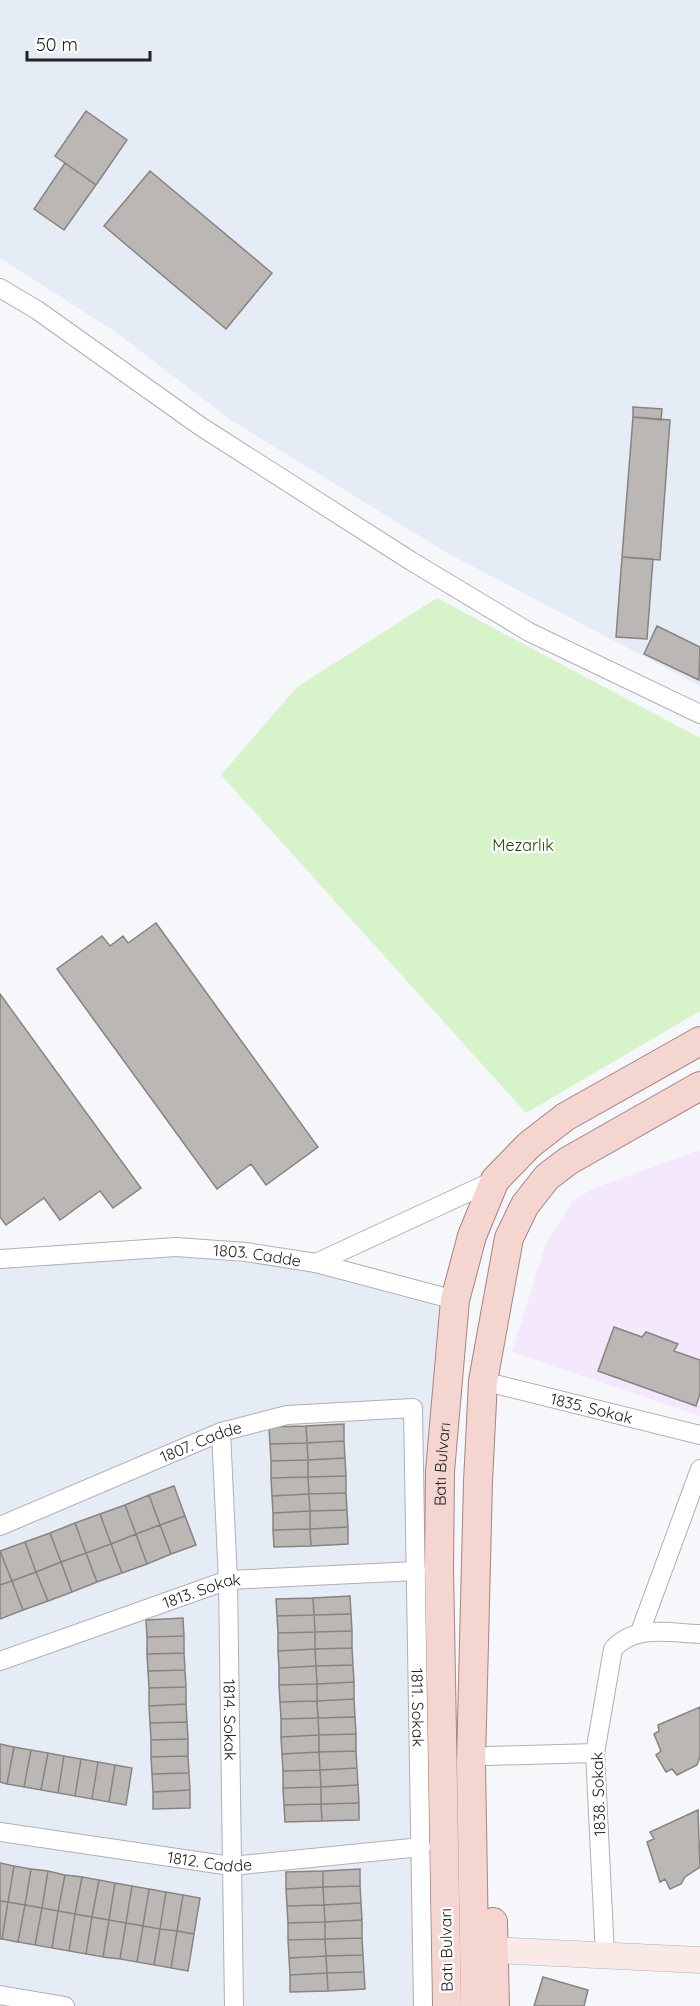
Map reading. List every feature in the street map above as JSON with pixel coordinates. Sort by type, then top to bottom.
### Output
[{"type":"main road","name":"Batı Bulvarı","points":[[475,2006],[467,1761],[440,1676],[440,1471],[455,1300],[472,1236],[495,1180],[529,1144],[565,1117],[700,1041]]},
{"type":"main road","name":"Batı Bulvarı","points":[[447,2006],[474,1700],[478,1482],[483,1381],[509,1238],[525,1205],[547,1177],[568,1161],[700,1086]]},
{"type":"main road","points":[[430,2006],[425,1766],[434,1684],[440,1676]]},
{"type":"main road","points":[[467,1761],[494,1950],[495,2006]]},
{"type":"main road","points":[[494,1950],[700,1960]]},
{"type":"street","points":[[0,288],[38,310],[200,426],[411,561],[529,632],[700,714]]},
{"type":"street","name":"1803. Cadde","points":[[0,1259],[176,1247],[246,1252],[316,1263],[495,1180]]},
{"type":"street","points":[[316,1263],[455,1300]]},
{"type":"street","name":"1835. Sokak","points":[[483,1381],[700,1435]]},
{"type":"street","name":"1807. Cadde","points":[[0,1526],[221,1432],[287,1415],[413,1408]]},
{"type":"street","name":"1811. Sokak","points":[[413,1408],[423,2006]]},
{"type":"street","name":"1814. Sokak","points":[[221,1432],[228,1580],[234,2006]]},
{"type":"street","points":[[700,1469],[640,1632],[700,1634]]},
{"type":"street","name":"1813. Sokak","points":[[0,1662],[228,1580],[416,1571]]},
{"type":"street","name":"1838. Sokak","points":[[605,1955],[596,1753],[613,1649],[622,1639],[640,1632]]},
{"type":"street","points":[[467,1761],[596,1753]]},
{"type":"street","name":"1812. Cadde","points":[[0,1832],[231,1866],[421,1846]]},
{"type":"street","points":[[0,1995],[65,2006]]},
{"type":"shaded area","points":[[0,0],[700,0],[700,686],[447,553],[231,420],[114,331],[0,258]]},
{"type":"shaded area","points":[[700,1150],[700,1416],[512,1352],[546,1243],[573,1201],[592,1189]]},
{"type":"shaded area","points":[[77,1248],[293,1267],[443,1308],[415,2006],[0,2006],[0,1256]]},
{"type":"green space","name":"Mezarlık","points":[[437,598],[700,738],[700,1011],[526,1113],[221,775],[297,687]]},
{"type":"building","points":[[86,111],[127,140],[96,185],[55,156]]},
{"type":"building","points":[[65,163],[96,185],[64,230],[34,209]]},
{"type":"building","points":[[150,171],[272,273],[226,329],[104,226]]},
{"type":"building","points":[[633,407],[662,409],[661,420],[633,417]]},
{"type":"building","points":[[633,417],[670,420],[660,560],[622,557]]},
{"type":"building","points":[[622,557],[653,559],[647,639],[616,637]]},
{"type":"building","points":[[657,626],[700,647],[699,680],[644,654]]},
{"type":"building","points":[[156,923],[318,1147],[266,1185],[251,1164],[217,1189],[57,969],[102,936],[110,946],[123,936],[128,943]]},
{"type":"building","points":[[0,994],[141,1188],[113,1208],[100,1191],[60,1220],[44,1198],[6,1225],[0,1217]]},
{"type":"building","points":[[614,1327],[642,1337],[646,1332],[678,1344],[674,1351],[700,1360],[700,1394],[696,1406],[598,1371]]},
{"type":"building","points":[[344,1424],[344,1441],[307,1443],[306,1426]]},
{"type":"building","points":[[306,1426],[307,1443],[270,1444],[269,1427]]},
{"type":"building","points":[[344,1441],[345,1458],[308,1460],[307,1443]]},
{"type":"building","points":[[307,1443],[308,1460],[271,1461],[270,1444]]},
{"type":"building","points":[[345,1458],[346,1476],[308,1477],[308,1460]]},
{"type":"building","points":[[308,1460],[308,1477],[271,1478],[271,1461]]},
{"type":"building","points":[[346,1476],[346,1493],[309,1494],[308,1477]]},
{"type":"building","points":[[308,1477],[309,1494],[272,1496],[271,1478]]},
{"type":"building","points":[[174,1486],[185,1516],[160,1525],[149,1495]]},
{"type":"building","points":[[346,1493],[347,1510],[310,1511],[309,1494]]},
{"type":"building","points":[[309,1494],[310,1511],[273,1513],[272,1496]]},
{"type":"building","points":[[149,1495],[160,1525],[136,1534],[125,1505]]},
{"type":"building","points":[[125,1505],[136,1534],[111,1544],[100,1514]]},
{"type":"building","points":[[347,1510],[348,1527],[310,1529],[310,1511]]},
{"type":"building","points":[[310,1511],[310,1529],[273,1530],[273,1513]]},
{"type":"building","points":[[100,1514],[111,1544],[86,1553],[75,1523]]},
{"type":"building","points":[[185,1516],[196,1545],[171,1554],[160,1525]]},
{"type":"building","points":[[75,1523],[86,1553],[61,1562],[50,1533]]},
{"type":"building","points":[[160,1525],[171,1554],[147,1564],[136,1534]]},
{"type":"building","points":[[348,1527],[348,1544],[311,1546],[310,1529]]},
{"type":"building","points":[[310,1529],[311,1546],[274,1547],[273,1530]]},
{"type":"building","points":[[50,1533],[61,1562],[36,1572],[25,1542]]},
{"type":"building","points":[[136,1534],[147,1564],[122,1573],[111,1544]]},
{"type":"building","points":[[25,1542],[36,1572],[12,1581],[0,1551]]},
{"type":"building","points":[[111,1544],[122,1573],[97,1582],[86,1553]]},
{"type":"building","points":[[0,1551],[12,1581],[0,1585]]},
{"type":"building","points":[[86,1553],[97,1582],[72,1592],[61,1562]]},
{"type":"building","points":[[61,1562],[72,1592],[48,1601],[36,1572]]},
{"type":"building","points":[[36,1572],[48,1601],[23,1610],[12,1581]]},
{"type":"building","points":[[12,1581],[23,1610],[0,1619],[0,1585]]},
{"type":"building","points":[[350,1596],[351,1614],[314,1615],[313,1598]]},
{"type":"building","points":[[313,1598],[314,1615],[277,1616],[276,1599]]},
{"type":"building","points":[[351,1614],[352,1631],[315,1632],[314,1615]]},
{"type":"building","points":[[314,1615],[315,1632],[278,1633],[277,1616]]},
{"type":"building","points":[[183,1618],[184,1636],[147,1637],[146,1620]]},
{"type":"building","points":[[352,1631],[352,1648],[315,1649],[315,1632]]},
{"type":"building","points":[[315,1632],[315,1649],[278,1651],[278,1633]]},
{"type":"building","points":[[184,1636],[184,1653],[147,1654],[147,1637]]},
{"type":"building","points":[[352,1648],[353,1665],[316,1666],[315,1649]]},
{"type":"building","points":[[315,1649],[316,1666],[279,1668],[278,1651]]},
{"type":"building","points":[[184,1653],[185,1670],[148,1671],[147,1654]]},
{"type":"building","points":[[353,1665],[354,1682],[317,1684],[316,1666]]},
{"type":"building","points":[[316,1666],[317,1684],[279,1685],[279,1668]]},
{"type":"building","points":[[185,1670],[186,1687],[149,1688],[148,1671]]},
{"type":"building","points":[[354,1682],[354,1699],[317,1701],[317,1684]]},
{"type":"building","points":[[317,1684],[317,1701],[280,1702],[279,1685]]},
{"type":"building","points":[[186,1687],[186,1704],[149,1706],[149,1688]]},
{"type":"building","points":[[354,1699],[355,1717],[318,1718],[317,1701]]},
{"type":"building","points":[[317,1701],[318,1718],[281,1719],[280,1702]]},
{"type":"building","points":[[186,1704],[187,1722],[150,1723],[149,1706]]},
{"type":"building","points":[[700,1707],[700,1757],[697,1765],[677,1775],[672,1769],[666,1772],[656,1755],[661,1751],[654,1734],[659,1731],[658,1725]]},
{"type":"building","points":[[355,1717],[356,1734],[319,1735],[318,1718]]},
{"type":"building","points":[[318,1718],[319,1735],[281,1737],[281,1719]]},
{"type":"building","points":[[187,1722],[188,1739],[151,1740],[150,1723]]},
{"type":"building","points":[[356,1734],[356,1751],[319,1752],[319,1735]]},
{"type":"building","points":[[319,1735],[319,1752],[282,1754],[281,1737]]},
{"type":"building","points":[[188,1739],[188,1756],[151,1757],[151,1740]]},
{"type":"building","points":[[0,1744],[14,1747],[7,1784],[0,1782]]},
{"type":"building","points":[[14,1747],[31,1750],[24,1787],[7,1784]]},
{"type":"building","points":[[31,1750],[48,1753],[41,1790],[24,1787]]},
{"type":"building","points":[[356,1751],[357,1768],[320,1770],[319,1752]]},
{"type":"building","points":[[319,1752],[320,1770],[283,1771],[282,1754]]},
{"type":"building","points":[[48,1753],[64,1756],[58,1793],[41,1790]]},
{"type":"building","points":[[64,1756],[81,1759],[75,1796],[58,1793]]},
{"type":"building","points":[[188,1756],[189,1773],[152,1774],[151,1757]]},
{"type":"building","points":[[81,1759],[98,1762],[92,1799],[75,1796]]},
{"type":"building","points":[[98,1762],[115,1765],[109,1802],[92,1799]]},
{"type":"building","points":[[115,1765],[132,1768],[126,1805],[109,1802]]},
{"type":"building","points":[[357,1768],[358,1785],[321,1787],[320,1770]]},
{"type":"building","points":[[320,1770],[321,1787],[283,1788],[283,1771]]},
{"type":"building","points":[[189,1773],[190,1790],[153,1792],[152,1774]]},
{"type":"building","points":[[358,1785],[359,1803],[321,1804],[321,1787]]},
{"type":"building","points":[[321,1787],[321,1804],[284,1805],[283,1788]]},
{"type":"building","points":[[190,1790],[190,1808],[153,1809],[153,1792]]},
{"type":"building","points":[[359,1803],[359,1820],[322,1821],[321,1804]]},
{"type":"building","points":[[321,1804],[322,1821],[285,1822],[284,1805]]},
{"type":"building","points":[[698,1810],[700,1867],[685,1877],[681,1884],[670,1889],[665,1879],[660,1882],[647,1842],[654,1839],[650,1832]]},
{"type":"building","points":[[0,1863],[14,1866],[8,1902],[0,1901]]},
{"type":"building","points":[[14,1866],[31,1869],[25,1905],[8,1902]]},
{"type":"building","points":[[31,1869],[48,1871],[42,1908],[25,1905]]},
{"type":"building","points":[[360,1869],[360,1886],[323,1887],[323,1871]]},
{"type":"building","points":[[48,1871],[65,1875],[58,1911],[42,1908]]},
{"type":"building","points":[[323,1871],[323,1887],[286,1889],[286,1872]]},
{"type":"building","points":[[65,1875],[82,1877],[75,1914],[58,1911]]},
{"type":"building","points":[[82,1877],[99,1880],[92,1917],[75,1914]]},
{"type":"building","points":[[99,1880],[115,1883],[109,1920],[92,1917]]},
{"type":"building","points":[[115,1883],[132,1886],[126,1923],[109,1920]]},
{"type":"building","points":[[132,1886],[149,1889],[143,1926],[126,1923]]},
{"type":"building","points":[[360,1886],[361,1903],[324,1905],[323,1887]]},
{"type":"building","points":[[323,1887],[324,1905],[287,1906],[286,1889]]},
{"type":"building","points":[[149,1889],[166,1892],[160,1929],[143,1926]]},
{"type":"building","points":[[166,1892],[183,1895],[177,1931],[160,1929]]},
{"type":"building","points":[[183,1895],[200,1898],[194,1934],[177,1931]]},
{"type":"building","points":[[0,1901],[8,1902],[2,1939],[0,1939]]},
{"type":"building","points":[[8,1902],[25,1905],[18,1942],[2,1939]]},
{"type":"building","points":[[361,1903],[362,1920],[325,1922],[324,1905]]},
{"type":"building","points":[[25,1905],[42,1908],[35,1945],[18,1942]]},
{"type":"building","points":[[324,1905],[325,1922],[288,1923],[287,1906]]},
{"type":"building","points":[[42,1908],[58,1911],[52,1948],[35,1945]]},
{"type":"building","points":[[58,1911],[75,1914],[69,1951],[52,1948]]},
{"type":"building","points":[[75,1914],[92,1917],[86,1954],[69,1951]]},
{"type":"building","points":[[92,1917],[109,1920],[103,1957],[86,1954]]},
{"type":"building","points":[[109,1920],[126,1923],[120,1959],[103,1957]]},
{"type":"building","points":[[362,1920],[362,1938],[325,1939],[325,1922]]},
{"type":"building","points":[[325,1922],[325,1939],[288,1940],[288,1923]]},
{"type":"building","points":[[126,1923],[143,1926],[137,1962],[120,1959]]},
{"type":"building","points":[[143,1926],[160,1929],[154,1965],[137,1962]]},
{"type":"building","points":[[160,1929],[177,1931],[171,1968],[154,1965]]},
{"type":"building","points":[[177,1931],[194,1934],[188,1971],[171,1968]]},
{"type":"building","points":[[362,1938],[363,1955],[326,1956],[325,1939]]},
{"type":"building","points":[[325,1939],[326,1956],[289,1958],[288,1940]]},
{"type":"building","points":[[363,1955],[364,1972],[327,1973],[326,1956]]},
{"type":"building","points":[[326,1956],[327,1973],[290,1975],[289,1958]]},
{"type":"building","points":[[364,1972],[365,1989],[328,1991],[327,1973]]},
{"type":"building","points":[[327,1973],[328,1991],[290,1992],[290,1975]]},
{"type":"building","points":[[543,1977],[588,1990],[584,2006],[534,2006]]}]
